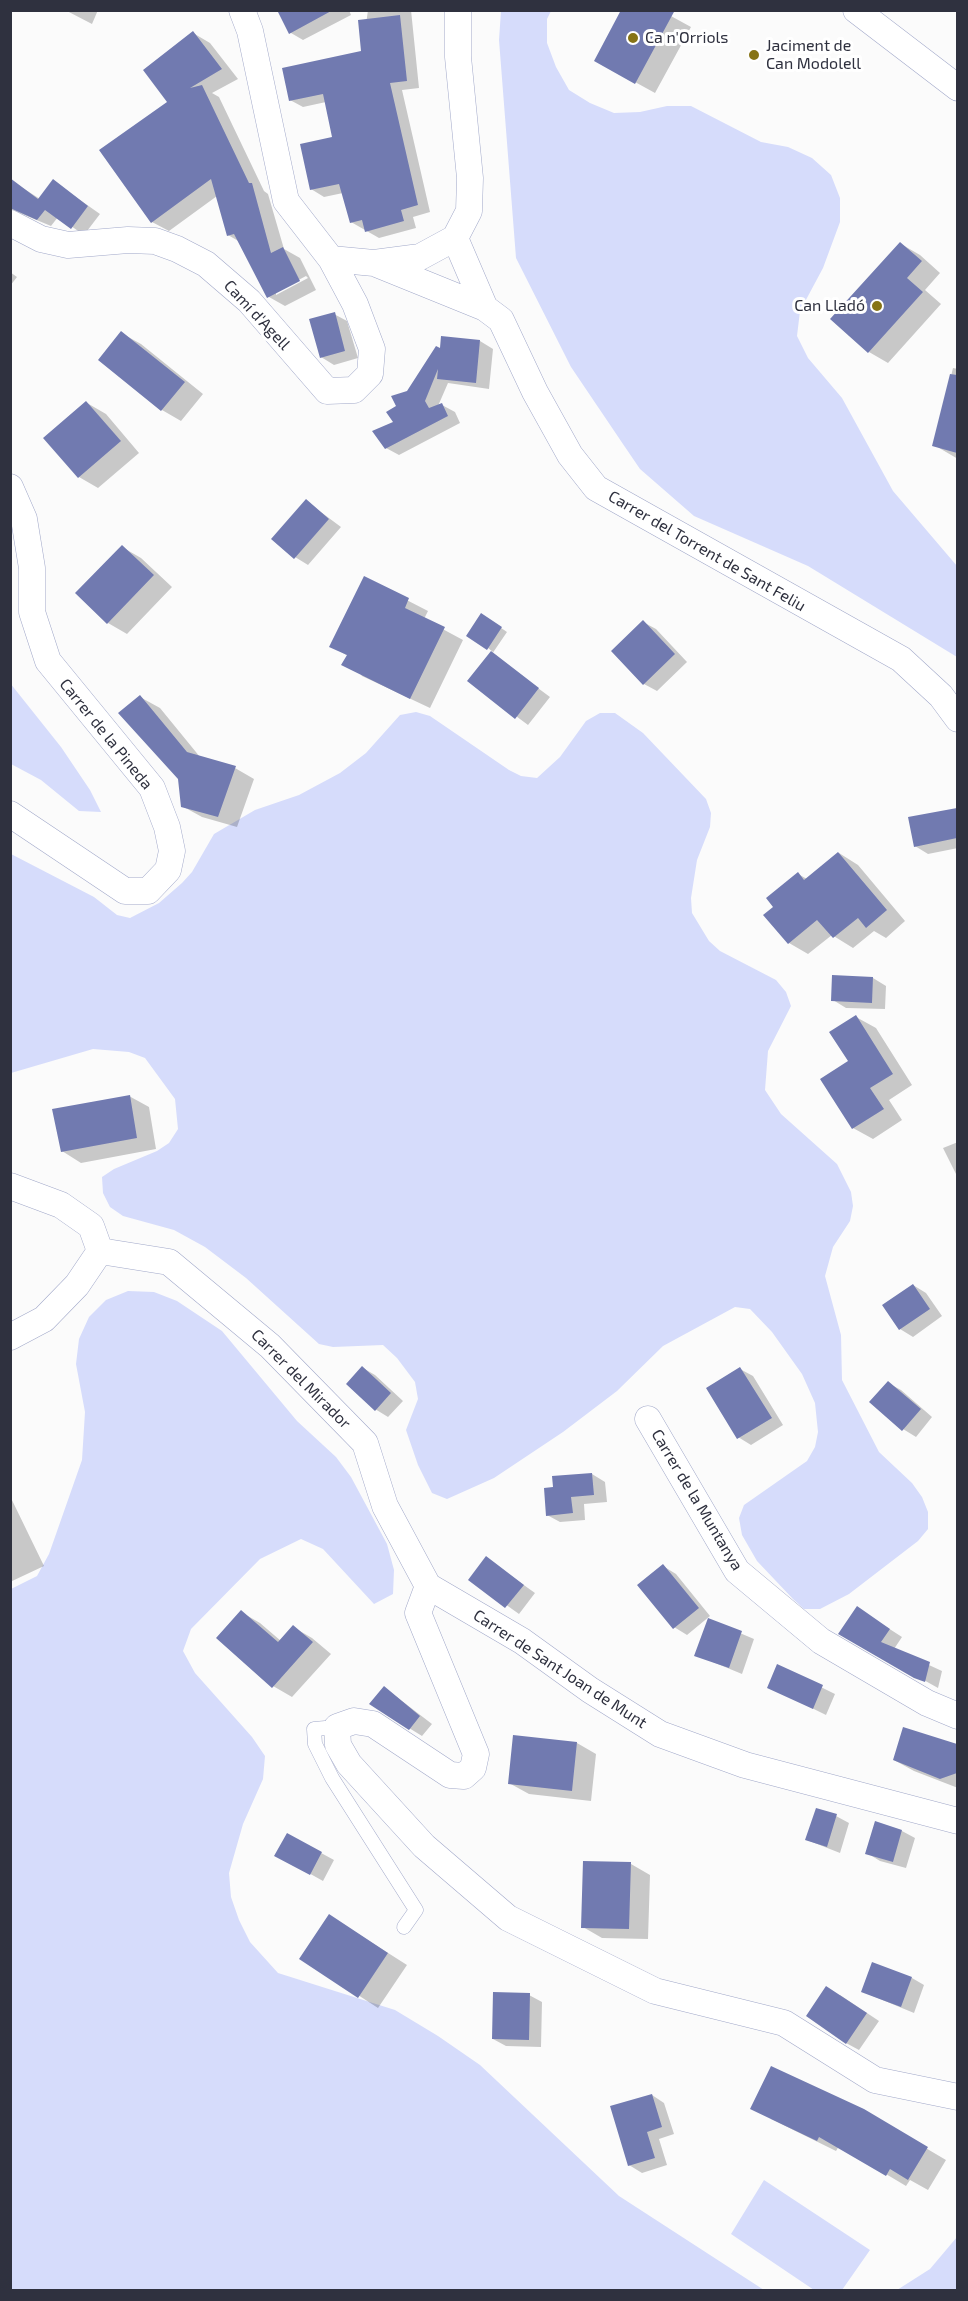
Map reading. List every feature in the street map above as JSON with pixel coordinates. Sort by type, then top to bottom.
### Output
[{"type":"street","points":[[242,10],[250,31],[286,201],[331,259],[374,263],[420,257],[455,238],[469,211],[470,178],[458,57],[458,10]]},
{"type":"street","points":[[856,10],[957,88]]},
{"type":"street","name":"Camí d'Agell","points":[[10,223],[41,239],[68,245],[129,240],[155,241],[177,249],[206,264],[249,301],[327,391],[354,390],[370,374],[372,349],[355,304],[331,259]]},
{"type":"street","points":[[455,238],[485,308]]},
{"type":"street","points":[[374,263],[485,308]]},
{"type":"street","name":"Carrer del Torrent de Sant Feliu","points":[[485,308],[501,320],[535,392],[570,455],[596,488],[901,658],[941,696],[957,718]]},
{"type":"street","name":"Carrer de la Pineda","points":[[10,487],[24,519],[32,568],[33,612],[48,661],[152,789],[169,835],[172,851],[168,870],[148,891],[125,891],[10,814]]},
{"type":"street","points":[[10,1186],[61,1205],[92,1227],[100,1251],[77,1285],[44,1319],[10,1336]]},
{"type":"street","name":"Carrer del Mirador","points":[[100,1251],[169,1262],[270,1346],[365,1443],[385,1506],[428,1586]]},
{"type":"street","name":"Carrer de la Muntanya","points":[[648,1419],[737,1571],[821,1641],[927,1703],[957,1716]]},
{"type":"street","points":[[428,1586],[418,1613],[476,1754],[473,1768],[464,1776],[450,1774],[374,1724],[354,1722],[337,1727],[338,1745],[363,1781],[424,1846],[508,1918],[655,1991],[784,2023],[875,2080],[957,2097]]},
{"type":"street","name":"Carrer de Sant Joan de Munt","points":[[428,1586],[522,1641],[590,1690],[660,1734],[745,1765],[957,1821]]},
{"type":"lane","points":[[337,1727],[314,1729],[315,1744],[332,1778],[416,1910],[404,1927]]},
{"type":"shaded area","points":[[501,11],[551,11],[547,19],[547,43],[556,67],[569,90],[590,103],[614,113],[640,112],[667,106],[691,106],[761,142],[788,147],[812,158],[831,175],[840,198],[840,222],[823,268],[800,311],[797,336],[808,358],[842,398],[893,491],[957,566],[957,657],[808,566],[694,516],[640,469],[571,367],[516,258],[499,40]]},
{"type":"shaded area","points":[[10,683],[61,747],[90,790],[101,812],[79,811],[41,780],[11,764]]},
{"type":"shaded area","points":[[416,712],[430,716],[509,770],[521,776],[537,778],[560,757],[586,721],[600,713],[615,713],[643,733],[706,799],[711,813],[710,827],[697,860],[691,898],[692,913],[709,941],[720,951],[776,980],[786,992],[791,1006],[768,1051],[765,1090],[781,1114],[837,1164],[851,1192],[853,1206],[850,1221],[833,1247],[825,1276],[841,1335],[842,1380],[879,1452],[912,1483],[922,1497],[928,1512],[928,1529],[918,1541],[849,1594],[820,1609],[804,1609],[793,1599],[757,1561],[742,1535],[739,1518],[744,1505],[807,1461],[815,1447],[818,1432],[815,1403],[802,1374],[772,1332],[750,1309],[735,1307],[663,1346],[617,1391],[563,1432],[494,1478],[447,1499],[432,1493],[418,1465],[406,1430],[418,1399],[415,1382],[397,1358],[383,1345],[333,1347],[319,1344],[246,1278],[205,1247],[174,1230],[123,1216],[110,1207],[103,1193],[102,1177],[114,1169],[157,1151],[169,1143],[178,1129],[175,1099],[145,1058],[129,1052],[93,1049],[11,1073],[11,854],[94,897],[117,915],[130,918],[159,903],[182,883],[192,872],[214,834],[255,810],[299,795],[340,773],[366,753],[400,715]]},
{"type":"shaded area","points":[[128,1291],[154,1292],[177,1301],[222,1331],[297,1421],[336,1457],[351,1477],[387,1544],[394,1570],[393,1594],[374,1604],[323,1549],[301,1539],[260,1559],[191,1629],[183,1651],[195,1673],[252,1737],[265,1756],[263,1779],[243,1824],[229,1873],[231,1897],[250,1942],[278,1973],[395,2010],[438,2036],[480,2065],[619,2196],[764,2290],[11,2290],[11,1589],[37,1576],[49,1554],[82,1460],[85,1412],[76,1364],[79,1339],[89,1317],[106,1300]]},
{"type":"shaded area","points":[[764,2180],[870,2250],[842,2290],[814,2290],[731,2234]]},
{"type":"shaded area","points":[[957,2237],[957,2290],[897,2290],[930,2269]]},
{"type":"building","points":[[277,10],[333,10],[289,34]]},
{"type":"building","name":"Ca n'Orriols","points":[[621,10],[675,10],[635,84],[594,61]]},
{"type":"building","points":[[400,15],[407,81],[390,83],[418,205],[401,210],[404,221],[365,232],[362,220],[350,223],[339,184],[310,190],[300,144],[332,137],[323,94],[289,101],[282,68],[361,51],[358,20]]},
{"type":"building","points":[[193,31],[222,69],[190,88],[202,85],[249,183],[252,183],[271,253],[283,247],[300,281],[267,298],[234,234],[227,236],[211,179],[151,223],[99,150],[167,102],[143,70]]},
{"type":"building","points":[[10,178],[38,199],[53,179],[88,206],[71,229],[45,210],[37,220],[10,208]]},
{"type":"building","name":"Can Lladó","points":[[900,242],[922,261],[907,278],[923,292],[868,353],[830,319]]},
{"type":"building","points":[[335,312],[345,351],[320,358],[309,319]]},
{"type":"building","points":[[121,331],[185,382],[161,411],[98,360]]},
{"type":"building","points":[[441,336],[480,340],[476,383],[437,379],[438,369],[425,401],[429,408],[442,403],[448,416],[385,449],[372,431],[393,422],[386,412],[396,406],[391,396],[407,391],[436,346],[440,348]]},
{"type":"building","points":[[950,374],[957,375],[957,453],[932,446]]},
{"type":"building","points":[[86,401],[121,441],[78,478],[43,438]]},
{"type":"building","points":[[306,499],[329,519],[294,559],[271,539]]},
{"type":"building","points":[[122,545],[154,575],[107,624],[75,593]]},
{"type":"building","points":[[364,576],[409,598],[405,608],[445,627],[410,699],[341,665],[347,655],[329,647]]},
{"type":"building","points":[[481,613],[502,627],[487,650],[466,636]]},
{"type":"building","points":[[643,620],[675,654],[643,685],[611,651]]},
{"type":"building","points":[[491,651],[539,688],[515,719],[467,681]]},
{"type":"building","points":[[140,695],[187,752],[236,766],[218,817],[181,807],[178,779],[118,713]]},
{"type":"building","points":[[957,808],[957,838],[914,847],[908,817]]},
{"type":"building","points":[[838,852],[887,910],[866,928],[858,918],[833,938],[817,920],[788,944],[763,915],[773,907],[766,898],[798,872],[804,880]]},
{"type":"building","points":[[832,975],[873,977],[872,1003],[831,1001]]},
{"type":"building","points":[[856,1015],[893,1074],[870,1088],[884,1109],[852,1129],[820,1079],[848,1061],[829,1032]]},
{"type":"building","points":[[130,1095],[137,1138],[61,1152],[52,1109]]},
{"type":"building","points":[[913,1284],[930,1309],[899,1330],[882,1305]]},
{"type":"building","points":[[362,1366],[391,1393],[375,1411],[346,1384]]},
{"type":"building","points":[[740,1367],[772,1418],[737,1439],[706,1388]]},
{"type":"building","points":[[888,1381],[921,1409],[902,1431],[869,1402]]},
{"type":"building","points":[[592,1473],[594,1495],[571,1497],[573,1513],[546,1516],[544,1488],[553,1487],[552,1476]]},
{"type":"building","points":[[486,1556],[524,1585],[505,1608],[468,1580]]},
{"type":"building","points":[[663,1564],[699,1608],[673,1629],[637,1585]]},
{"type":"building","points":[[857,1606],[890,1629],[881,1642],[930,1662],[925,1682],[914,1678],[838,1634]]},
{"type":"building","points":[[241,1610],[278,1642],[293,1625],[313,1642],[272,1688],[216,1638]]},
{"type":"building","points":[[708,1618],[742,1631],[729,1668],[694,1656]]},
{"type":"building","points":[[777,1664],[823,1685],[813,1709],[767,1688]]},
{"type":"building","points":[[384,1686],[420,1716],[409,1730],[369,1704]]},
{"type":"building","points":[[903,1727],[957,1744],[957,1773],[940,1779],[893,1760]]},
{"type":"building","points":[[513,1735],[577,1742],[572,1791],[508,1784]]},
{"type":"building","points":[[816,1808],[837,1814],[827,1847],[805,1840]]},
{"type":"building","points":[[875,1821],[902,1830],[893,1862],[865,1854]]},
{"type":"building","points":[[287,1833],[322,1852],[310,1875],[274,1856]]},
{"type":"building","points":[[583,1861],[631,1862],[629,1929],[581,1928]]},
{"type":"building","points":[[329,1914],[388,1953],[358,1998],[299,1959]]},
{"type":"building","points":[[872,1962],[912,1977],[901,2007],[861,1992]]},
{"type":"building","points":[[826,1986],[867,2013],[846,2044],[806,2016]]},
{"type":"building","points":[[493,1992],[530,1993],[529,2040],[492,2039]]},
{"type":"building","points":[[771,2066],[864,2109],[928,2147],[908,2180],[890,2169],[886,2176],[819,2137],[817,2141],[750,2109]]},
{"type":"building","points":[[652,2094],[662,2127],[647,2132],[655,2158],[628,2166],[610,2106]]},
{"type":"place","name":"Ca n'Orriols","points":[[633,38]]},
{"type":"place","name":"Jaciment de Can Modolell","points":[[754,55]]},
{"type":"place","name":"Can Lladó","points":[[877,306]]}]
